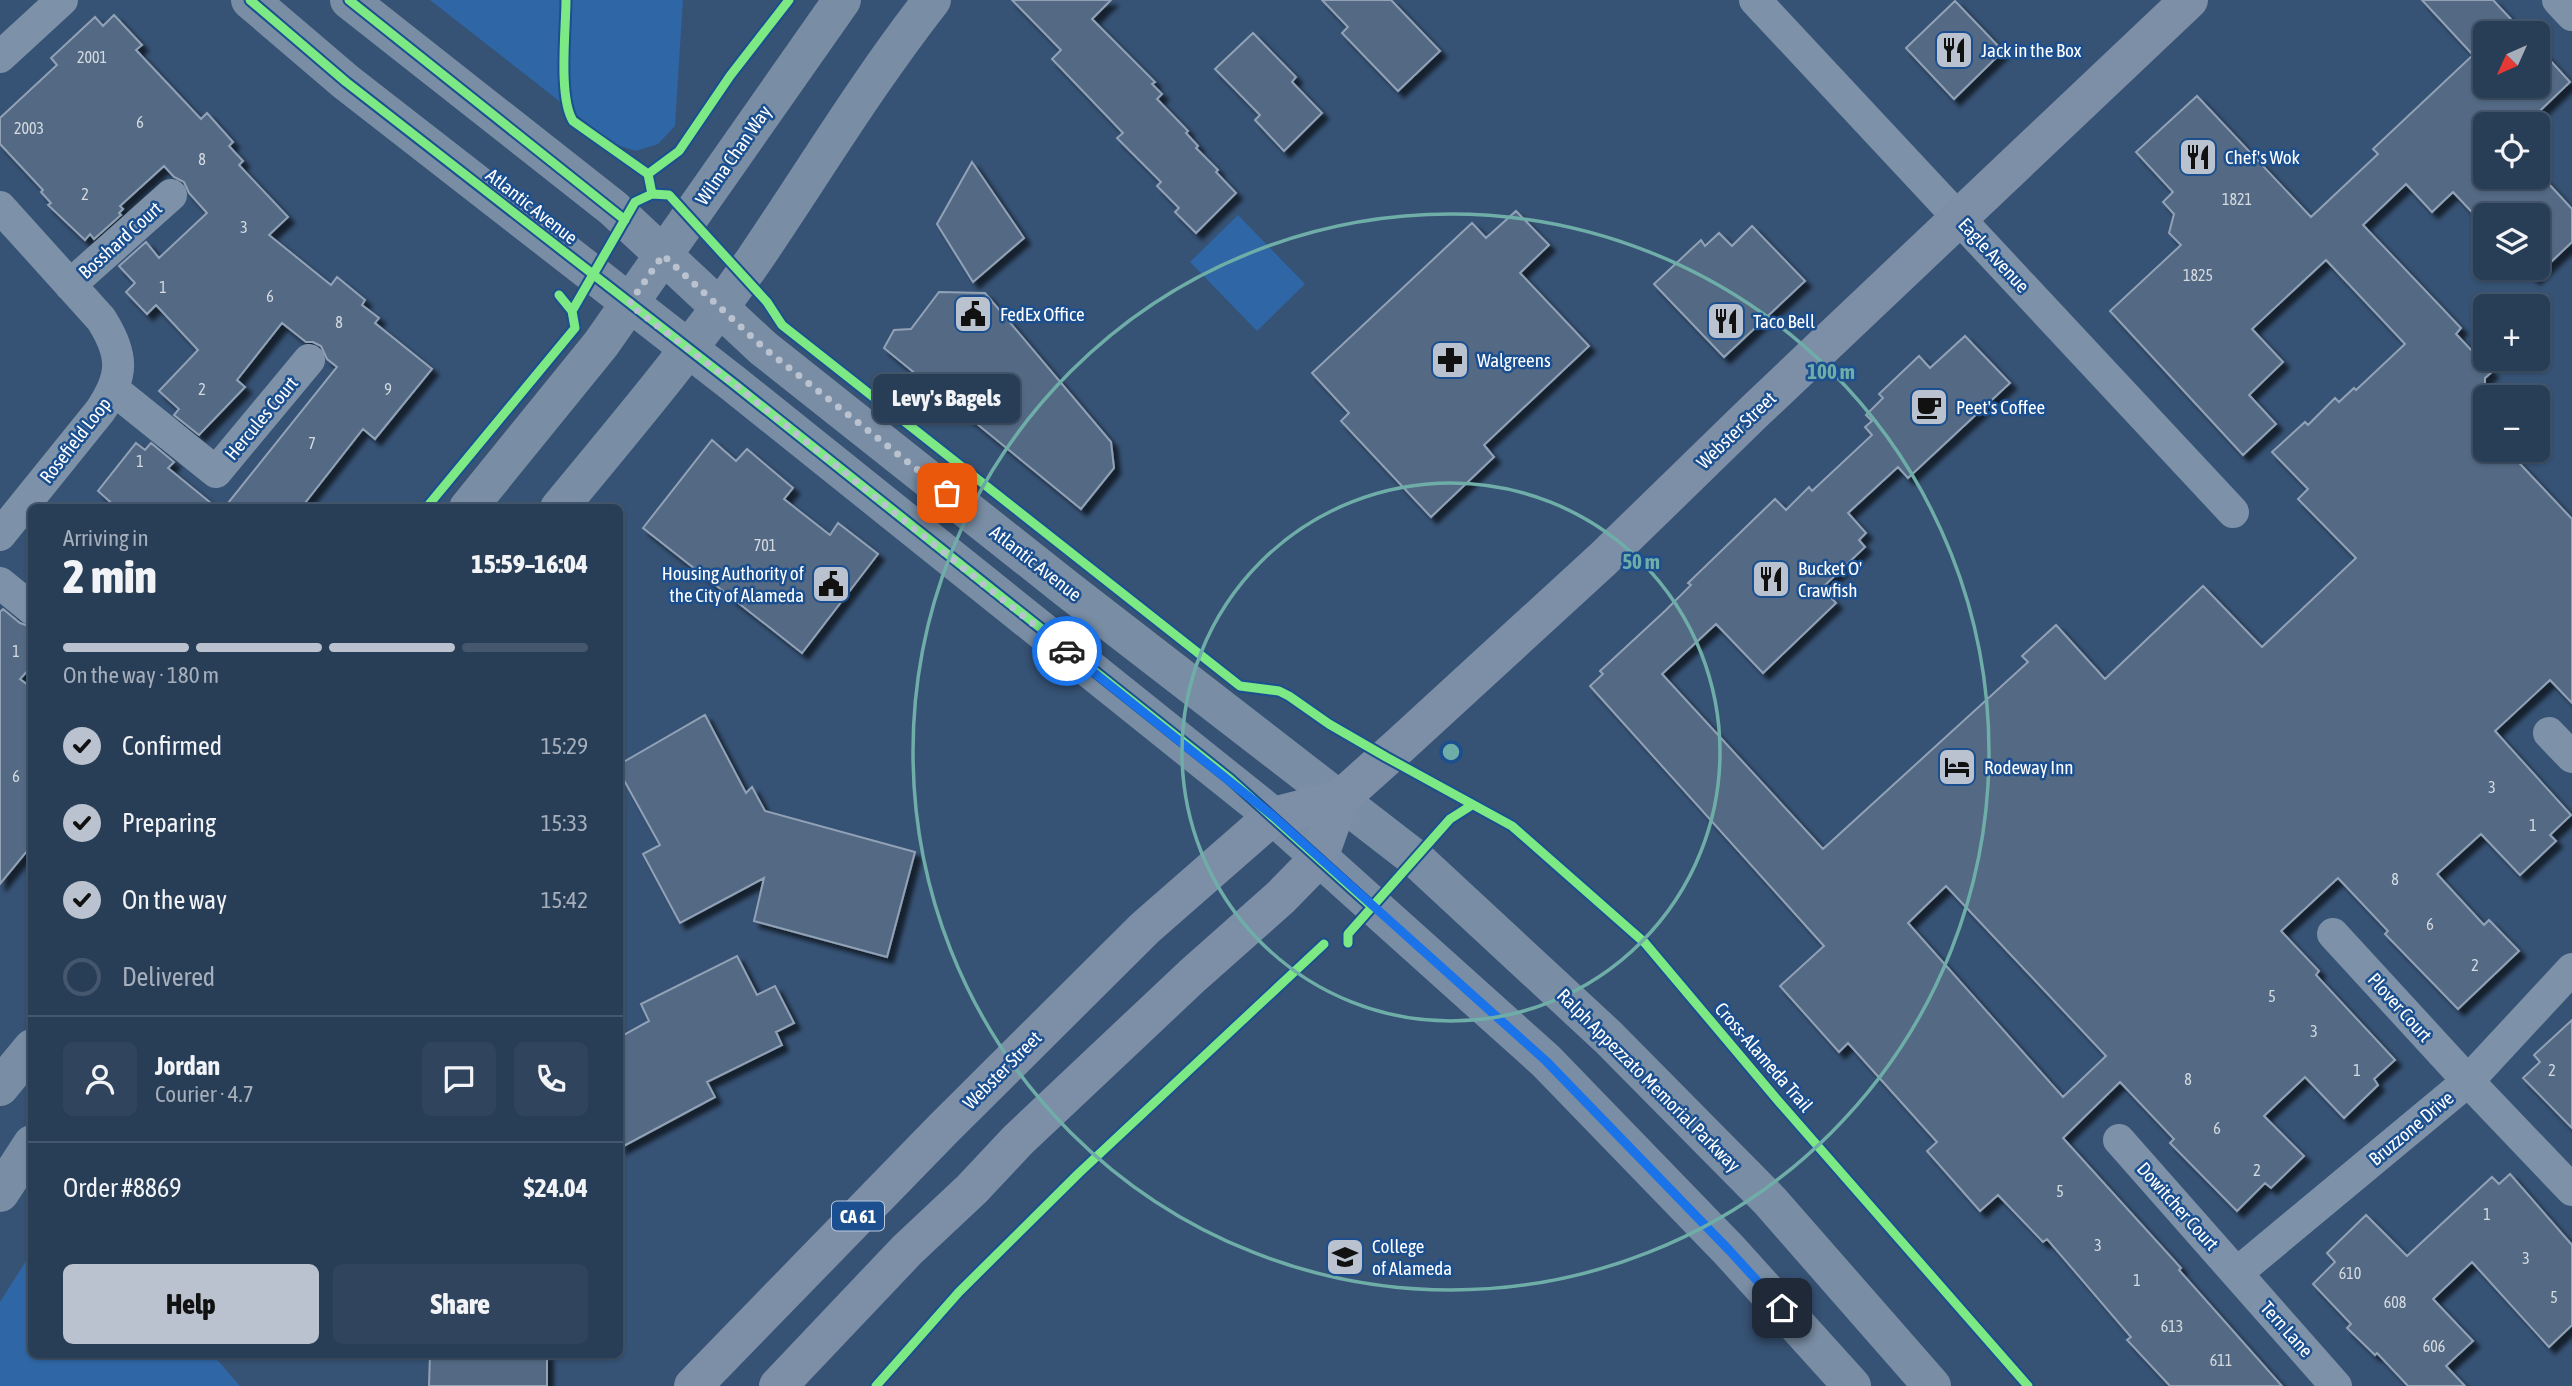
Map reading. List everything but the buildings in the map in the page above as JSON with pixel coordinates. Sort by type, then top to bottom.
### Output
[{"type":"main road","name":"Webster Street","points":[[693,1386],[943,1129],[1145,928],[1273,816],[1340,799],[1604,559],[2189,0]]},
{"type":"main road","name":"Webster Street","points":[[778,1386],[907,1250],[972,1189],[1018,1140],[1192,976],[1281,897],[1319,858],[1340,799]]},
{"type":"street","points":[[5,42],[62,0]]},
{"type":"street","name":"Atlantic Avenue","points":[[250,0],[346,82],[931,541],[1273,816],[1319,858]]},
{"type":"street","name":"Atlantic Avenue","points":[[349,0],[613,208],[764,348],[1030,560],[1340,799]]},
{"type":"street","name":"Wilma Chan Way","points":[[471,504],[601,344],[842,0]]},
{"type":"street","points":[[562,504],[663,384],[754,260],[892,52],[932,0]]},
{"type":"street","name":"Eagle Avenue","points":[[1755,0],[2233,512]]},
{"type":"street","points":[[2558,0],[2572,15]]},
{"type":"street","name":"Bosshard Court","points":[[70,285],[171,195]]},
{"type":"street","name":"Rosefield Loop","points":[[0,207],[101,319],[118,354],[118,374],[114,390],[0,535]]},
{"type":"street","name":"Hercules Court","points":[[114,390],[216,472],[309,360]]},
{"type":"street","points":[[0,583],[28,606]]},
{"type":"street","points":[[2549,733],[2572,757]]},
{"type":"street","name":"Ralph Appezzato Memorial Parkway","points":[[1340,799],[1416,859],[1608,1037],[1770,1201],[1932,1386]]},
{"type":"street","points":[[1319,858],[1546,1061],[1729,1250],[1852,1386]]},
{"type":"street","name":"Plover Court","points":[[2333,934],[2572,1190]]},
{"type":"street","name":"Bruzzone Drive","points":[[2237,1273],[2468,1081],[2572,969]]},
{"type":"street","points":[[0,1087],[28,1053]]},
{"type":"street","name":"Dowitcher Court","points":[[2119,1140],[2237,1273]]},
{"type":"street","points":[[0,1192],[28,1150]]},
{"type":"street","name":"Tern Lane","points":[[2237,1273],[2336,1386]]},
{"type":"shaded area","points":[[430,0],[683,0],[675,126],[658,144],[636,151],[614,144]]},
{"type":"shaded area","points":[[1238,215],[1305,284],[1257,331],[1190,262]]},
{"type":"shaded area","points":[[28,1258],[28,1358],[216,1358],[240,1386],[0,1386],[0,1302]]},
{"type":"cycle path","points":[[250,0],[346,82],[734,384],[1230,779],[1372,907]]},
{"type":"cycle path","points":[[349,0],[625,220]]},
{"type":"cycle path","points":[[566,0],[564,80],[568,110],[573,121],[648,174],[652,194]]},
{"type":"cycle path","points":[[648,174],[679,151],[730,76],[789,0]]},
{"type":"cycle path","name":"Cross-Alameda Trail","points":[[572,311],[635,202],[652,194],[669,195],[767,302],[782,325],[1240,686],[1279,691],[1289,696],[1329,724],[1512,826],[1645,943],[1780,1103],[2028,1386]]},
{"type":"cycle path","points":[[429,504],[575,328],[572,311],[559,295]]},
{"type":"cycle path","points":[[1348,943],[1348,934],[1450,819],[1472,805]]},
{"type":"cycle path","points":[[876,1386],[959,1292],[1079,1173],[1324,944]]},
{"type":"way so far","points":[[947,493],[764,348],[663,255],[629,304],[734,384],[1067,651]]},
{"type":"place","name":"Jack in the Box","points":[[1954,50]]},
{"type":"place","name":"Chef's Wok","points":[[2198,157]]},
{"type":"place","name":"FedEx Office","points":[[973,314]]},
{"type":"place","name":"Taco Bell","points":[[1726,321]]},
{"type":"place","name":"Walgreens","points":[[1450,360]]},
{"type":"place","name":"Peet's Coffee","points":[[1929,407]]},
{"type":"place","name":"Levy's Bagels","points":[[947,493]]},
{"type":"place","name":"Bucket O' Crawfish","points":[[1771,579]]},
{"type":"place","name":"Housing Authority of the City of Alameda","points":[[831,584]]},
{"type":"place","name":"Rodeway Inn","points":[[1957,767]]},
{"type":"place","name":"College of Alameda","points":[[1345,1257]]},
{"type":"route","points":[[1067,651],[1230,779],[1546,1061],[1782,1308]]}]
